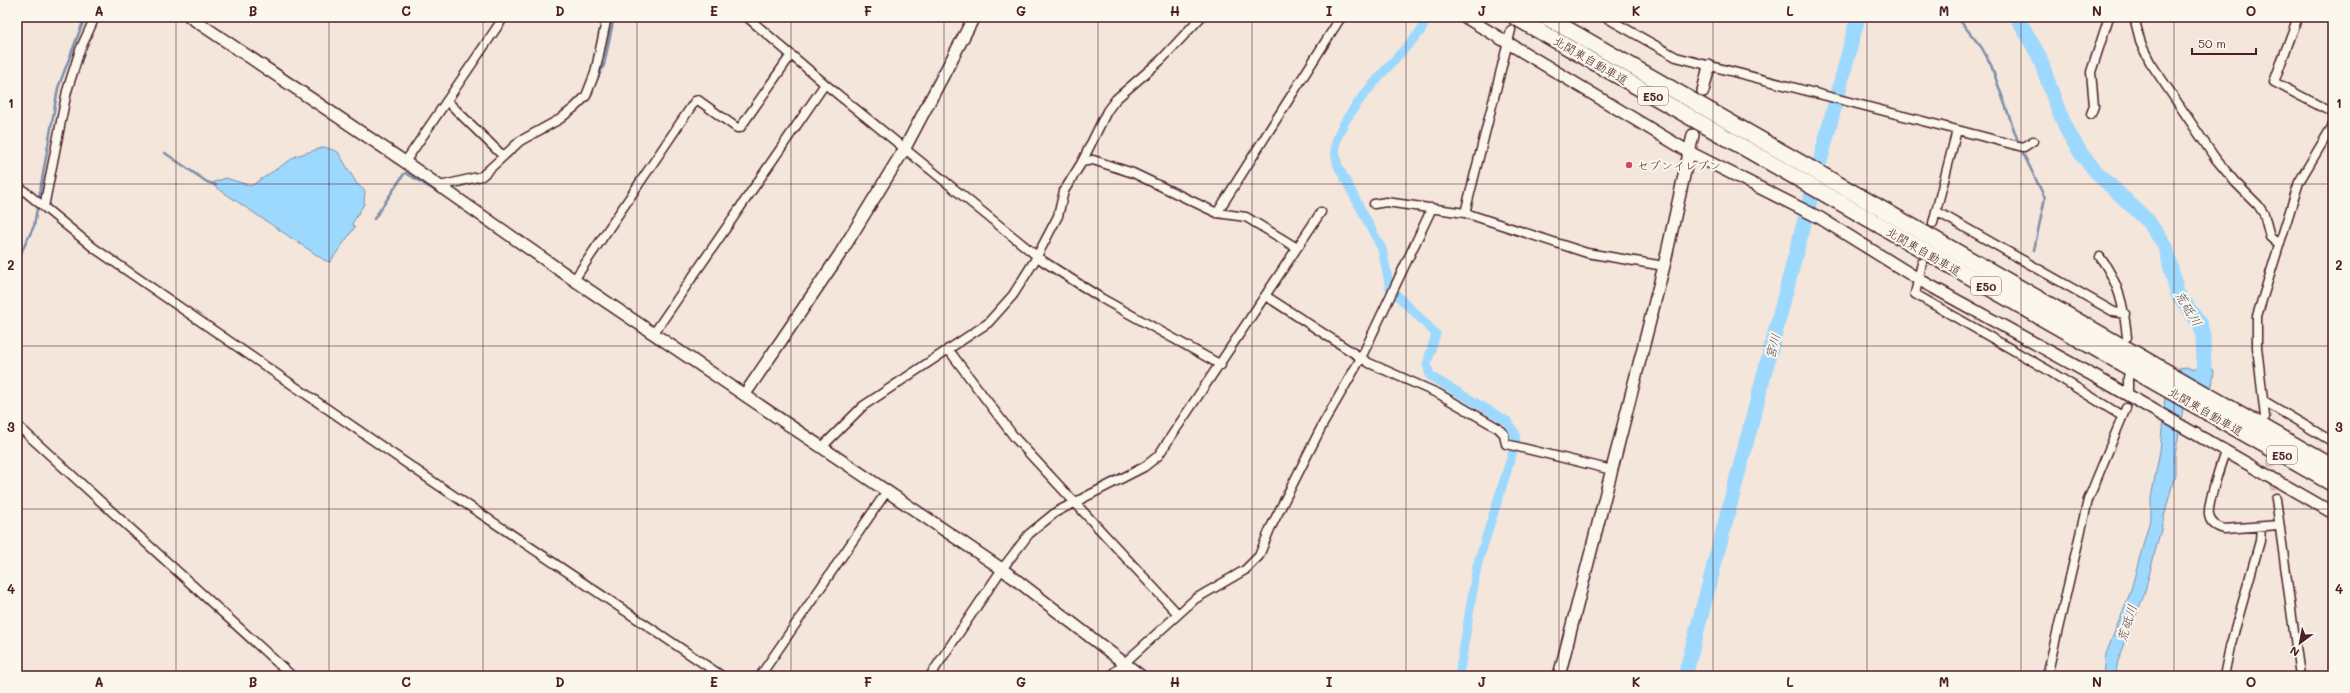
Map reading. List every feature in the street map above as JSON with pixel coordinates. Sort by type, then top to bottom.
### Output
[{"type":"highway","name":"北関東自動車道","points":[[1546,17],[2333,467]]},
{"type":"highway","name":"北関東自動車道","points":[[1513,23],[1792,175],[2134,375],[2231,426],[2333,484]]},
{"type":"street","points":[[44,207],[67,91],[80,50],[95,17]]},
{"type":"street","points":[[190,17],[405,162],[574,280],[745,394],[1002,569],[1142,676]]},
{"type":"street","points":[[405,162],[504,17]]},
{"type":"street","points":[[440,186],[482,176],[520,141],[560,120],[586,96],[595,73],[607,17]]},
{"type":"street","points":[[747,17],[825,84],[1037,255],[1068,278],[1221,365]]},
{"type":"street","points":[[745,394],[840,254],[905,148],[974,17]]},
{"type":"street","points":[[822,447],[863,406],[996,316],[1024,279],[1058,216],[1064,191],[1082,162],[1097,128],[1111,106],[1156,66],[1201,17]]},
{"type":"street","points":[[1217,212],[1341,17]]},
{"type":"street","points":[[1465,17],[1508,41],[1688,152],[1796,204],[1918,279],[2333,513]]},
{"type":"street","points":[[1605,17],[1670,55],[2022,147],[2033,141]]},
{"type":"street","points":[[2091,114],[2094,106],[2091,72],[2109,17]]},
{"type":"street","points":[[2134,17],[2141,44],[2150,62],[2215,158],[2235,182],[2258,205],[2264,214],[2270,237],[2278,244]]},
{"type":"street","points":[[2298,17],[2274,82],[2333,113]]},
{"type":"street","points":[[1465,213],[1513,23]]},
{"type":"street","points":[[574,280],[695,101],[698,100],[740,128],[791,55]]},
{"type":"street","points":[[1703,91],[1710,66]]},
{"type":"street","points":[[654,333],[825,84]]},
{"type":"street","points":[[447,101],[503,156]]},
{"type":"street","points":[[2265,417],[2255,324],[2262,293],[2299,182],[2333,125]]},
{"type":"street","points":[[1933,223],[1957,130]]},
{"type":"street","points":[[1559,676],[1664,266],[1688,152],[1693,135]]},
{"type":"street","points":[[1082,162],[1093,160],[1133,173],[1217,212],[1246,217],[1297,248]]},
{"type":"street","points":[[17,185],[94,248],[272,371],[722,676]]},
{"type":"street","points":[[1374,204],[1386,202],[1465,213],[1587,253],[1664,266]]},
{"type":"street","points":[[1110,676],[1195,599],[1250,567],[1259,556],[1270,529],[1323,424],[1361,358],[1432,208]]},
{"type":"street","points":[[1936,211],[2114,312],[2125,314]]},
{"type":"street","points":[[930,676],[1002,569],[1029,534],[1042,522],[1076,502],[1144,467],[1158,456],[1221,365],[1321,212]]},
{"type":"street","points":[[2100,257],[2115,280],[2125,314],[2128,337]]},
{"type":"street","points":[[1922,263],[1915,294],[2046,369],[2122,416]]},
{"type":"street","points":[[1266,296],[1361,358],[1439,394],[1498,428],[1504,434],[1506,444],[1612,470]]},
{"type":"street","points":[[948,349],[1015,438],[1076,502],[1178,614]]},
{"type":"street","points":[[2128,390],[2134,375]]},
{"type":"street","points":[[2264,401],[2333,442]]},
{"type":"street","points":[[2047,676],[2088,500],[2126,408]]},
{"type":"street","points":[[17,425],[292,676]]},
{"type":"street","points":[[2221,450],[2209,509],[2210,520],[2216,526],[2224,529],[2279,525]]},
{"type":"street","points":[[760,676],[887,491]]},
{"type":"street","points":[[2276,499],[2300,676]]},
{"type":"street","points":[[2224,676],[2230,647],[2260,541],[2261,527]]},
{"type":"water","points":[[325,147],[338,152],[357,184],[365,191],[364,204],[352,224],[355,227],[330,262],[324,260],[214,186],[214,182],[226,178],[251,186],[296,156]]},
{"type":"water","points":[[2202,363],[2214,371],[2212,386],[2183,408],[2175,456],[2175,474],[2144,595],[2118,661],[2115,676],[2104,676],[2106,654],[2130,593],[2151,516],[2151,498],[2160,451],[2165,395],[2173,369],[2186,367],[2194,370]]},
{"type":"waterway","points":[[17,261],[34,226],[58,88],[85,17]]},
{"type":"waterway","points":[[592,89],[604,65],[614,17]]},
{"type":"waterway","points":[[1427,17],[1420,32],[1372,85],[1349,115],[1341,129],[1335,145],[1335,151],[1338,166],[1382,249],[1390,288],[1436,334],[1427,364],[1430,376],[1507,421],[1515,433],[1516,442],[1477,566],[1459,676]]},
{"type":"waterway","name":"宮川","points":[[1685,676],[1858,17]]},
{"type":"waterway","points":[[1957,17],[1982,48],[1991,65],[2019,144]]},
{"type":"waterway","name":"荒砥川","points":[[2017,17],[2039,56],[2057,107],[2069,134],[2082,155],[2099,175],[2148,221],[2166,247],[2177,293],[2200,324],[2203,335],[2204,369],[2202,375],[2195,380]]},
{"type":"waterway","points":[[546,131],[561,123],[579,108]]},
{"type":"waterway","points":[[2021,149],[2045,198],[2034,250]]},
{"type":"waterway","points":[[165,153],[207,182],[216,185]]},
{"type":"waterway","points":[[374,219],[406,173],[437,192]]},
{"type":"waterway","points":[[457,187],[478,181]]},
{"type":"tunnel","points":[[2269,447],[2276,499]]},
{"type":"place","name":"セブンイレブン","points":[[1629,165]]}]
